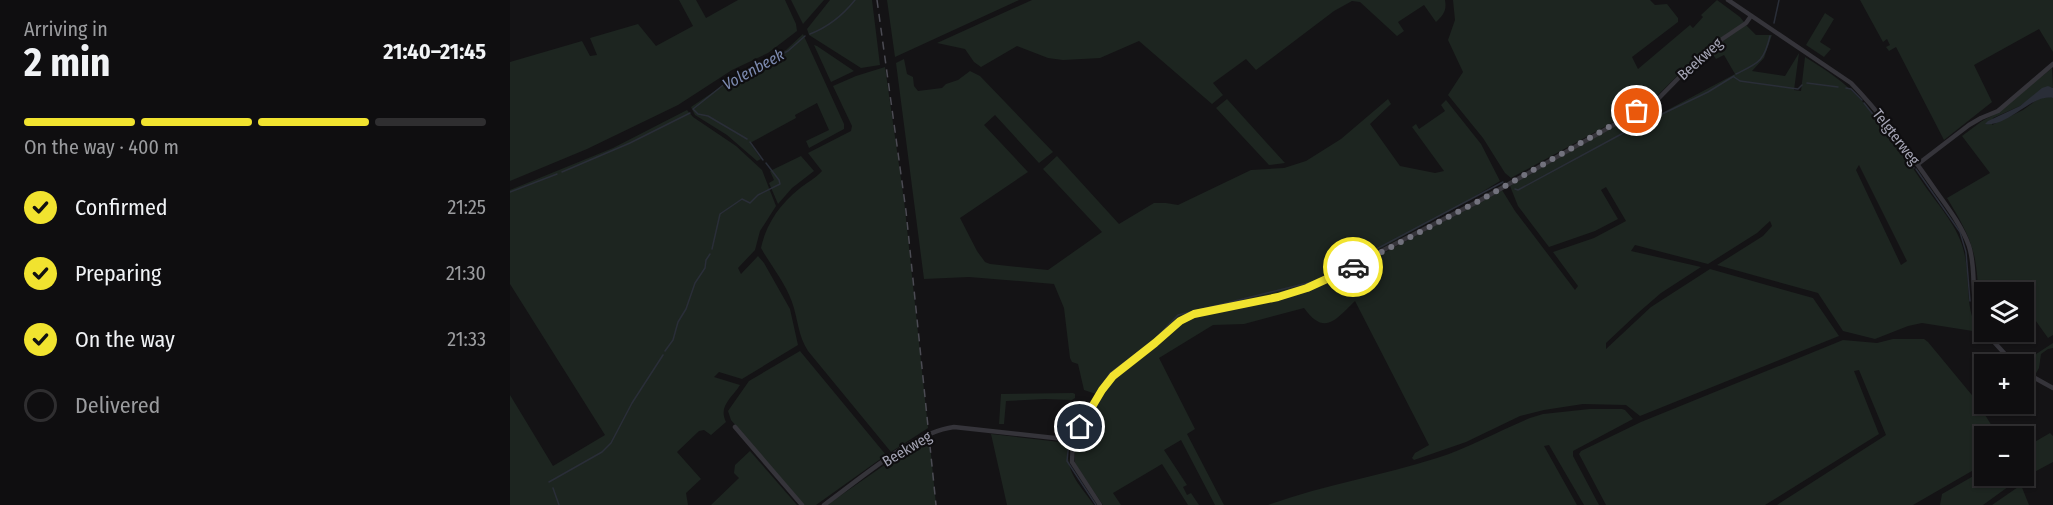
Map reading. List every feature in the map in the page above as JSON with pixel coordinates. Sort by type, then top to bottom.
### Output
[{"type":"street","name":"Telgterweg","points":[[1728,0],[1851,83],[1896,134],[1965,236],[1972,264],[1974,292]]},
{"type":"street","name":"Beekweg","points":[[824,505],[921,436],[942,429],[954,428],[1073,440],[1102,390],[1113,376],[1180,321],[1194,314],[1278,297],[1317,284],[1477,202],[1656,101],[1706,50],[1746,23],[1751,16]]},
{"type":"street","points":[[1918,164],[1969,125],[1998,111],[2053,64]]},
{"type":"street","name":"Telgterweg","points":[[1995,342],[2005,354]]},
{"type":"street","points":[[2034,378],[2053,388]]},
{"type":"street","points":[[735,428],[802,505]]},
{"type":"street","points":[[1073,440],[1072,462],[1100,505]]},
{"type":"shaded area","points":[[679,0],[696,0],[706,18],[738,0],[785,0],[797,31],[768,53],[732,70],[678,105],[587,149],[510,181],[510,62],[582,41],[590,56],[597,55],[590,38],[638,24],[656,46],[693,26]]},
{"type":"shaded area","points":[[791,0],[824,0],[803,24]]},
{"type":"shaded area","points":[[830,0],[872,0],[880,65],[861,68],[809,35],[807,29]]},
{"type":"shaded area","points":[[887,0],[1019,0],[895,57]]},
{"type":"shaded area","points":[[1032,0],[1445,0],[1445,7],[1436,22],[1424,5],[1398,22],[1404,31],[1397,36],[1360,2],[1352,1],[1334,11],[1256,70],[1246,59],[1213,83],[1223,95],[1212,104],[1139,41],[1100,58],[1063,60],[1048,58],[1017,46],[981,67],[974,62],[965,49],[937,43]]},
{"type":"shaded area","points":[[1453,0],[1650,0],[1655,5],[1667,4],[1678,18],[1678,22],[1632,57],[1638,69],[1690,25],[1693,28],[1703,17],[1701,15],[1717,0],[1744,22],[1701,52],[1652,101],[1511,178],[1505,173],[1483,138],[1448,95],[1463,72],[1448,40],[1455,20]]},
{"type":"shaded area","points":[[1860,0],[2053,0],[2053,52],[2039,29],[1974,65],[1992,102],[1944,140],[1896,47],[1889,51],[1886,47],[1890,45],[1887,39],[1883,42]]},
{"type":"shaded area","points":[[1825,13],[1834,19],[1820,42],[1831,49],[1824,57],[1806,45]]},
{"type":"shaded area","points":[[1746,25],[1756,35],[1772,35],[1764,58],[1752,71],[1785,76],[1799,53],[1794,90],[1801,91],[1805,57],[1842,82],[1863,102],[1891,137],[1958,234],[1966,262],[1974,331],[1922,323],[1875,339],[1843,331],[1818,293],[1717,265],[1763,236],[1772,226],[1770,221],[1757,233],[1708,264],[1635,245],[1631,251],[1701,267],[1661,293],[1606,343],[1606,349],[1651,307],[1710,269],[1813,298],[1839,336],[1640,416],[1626,405],[1583,404],[1544,410],[1520,416],[1466,442],[1414,460],[1412,458],[1415,453],[1429,445],[1355,301],[1330,322],[1318,322],[1304,308],[1244,324],[1213,325],[1159,358],[1195,429],[1187,434],[1224,505],[1215,505],[1181,440],[1164,450],[1187,485],[1183,487],[1187,495],[1191,493],[1199,505],[1188,505],[1162,464],[1113,493],[1121,505],[1103,505],[1075,464],[1075,445],[1078,436],[1114,376],[1181,322],[1194,316],[1313,288],[1502,190],[1515,211],[1575,290],[1578,286],[1553,252],[1594,238],[1626,221],[1606,187],[1601,190],[1618,219],[1595,231],[1549,247],[1518,206],[1510,186],[1657,102],[1660,114],[1735,74],[1724,55],[1716,59],[1710,50]],"holes":[[[1859,165],[1907,261],[1901,265],[1856,170]]]},
{"type":"shaded area","points":[[803,34],[844,124],[844,129],[809,148],[806,141],[829,130],[817,103],[795,115],[796,118],[750,143],[761,159],[757,161],[727,135],[695,115],[691,107],[731,80],[786,50]]},
{"type":"shaded area","points":[[814,45],[817,46],[854,71],[831,82]]},
{"type":"shaded area","points":[[904,59],[907,74],[913,77],[914,86],[918,91],[942,88],[970,71],[980,76],[1053,152],[1039,163],[995,115],[984,125],[1028,172],[960,218],[977,251],[985,262],[990,264],[1048,270],[1102,232],[1043,169],[1057,156],[1119,224],[1154,203],[1178,205],[1251,170],[1284,168],[1306,161],[1341,139],[1388,99],[1391,104],[1370,124],[1400,166],[1435,173],[1444,171],[1412,127],[1416,124],[1419,129],[1445,111],[1441,105],[1446,100],[1481,144],[1500,181],[1459,206],[1326,278],[1292,290],[1193,312],[1180,319],[1120,367],[1106,380],[1096,394],[1084,390],[1078,364],[1072,362],[1070,358],[1064,308],[1054,284],[969,277],[924,279],[896,63]]},
{"type":"shaded area","points":[[885,67],[904,200],[928,428],[891,452],[808,351],[802,339],[789,295],[761,248],[766,231],[780,208],[792,195],[822,171],[808,153],[851,131],[852,126],[833,86]]},
{"type":"shaded area","points":[[2052,68],[2053,88],[1993,118],[1992,125],[2023,110],[2038,99],[2053,98],[2053,335],[2048,338],[2034,318],[2034,282],[1978,282],[1972,248],[1947,198],[1990,173],[1962,136],[1997,113]]},
{"type":"shaded area","points":[[2048,86],[2053,88],[2053,98],[2037,101],[2002,121],[1985,124],[2020,106],[2042,88]]},
{"type":"shaded area","points":[[1227,99],[1285,163],[1269,165],[1216,108]]},
{"type":"shaded area","points":[[687,110],[693,117],[736,146],[762,170],[776,206],[760,231],[755,250],[738,268],[741,274],[758,256],[764,263],[790,309],[798,345],[742,379],[719,372],[714,377],[740,385],[725,407],[726,422],[711,435],[704,430],[699,431],[677,452],[701,479],[686,493],[688,505],[510,505],[510,395],[553,466],[605,435],[510,284],[510,190],[613,148]]},
{"type":"shaded area","points":[[801,156],[814,171],[792,188],[778,204],[769,183],[774,180],[770,171]]},
{"type":"shaded area","points":[[1893,339],[1924,339],[1974,398],[1974,414],[1985,414],[1992,426],[1974,426],[1974,470],[1913,505],[1777,505],[1886,435],[1859,370],[1854,371],[1879,434],[1765,505],[1606,505],[1579,454],[1641,422],[1843,340],[1877,343]]},
{"type":"shaded area","points":[[2053,343],[2053,348],[2041,354],[2039,368],[2035,375],[2034,355]]},
{"type":"shaded area","points":[[800,351],[886,455],[816,505],[804,505],[731,420],[728,411],[749,381]]},
{"type":"shaded area","points":[[1073,393],[1075,398],[1072,400],[1006,401],[1004,424],[999,424],[1001,394]]},
{"type":"shaded area","points":[[1590,409],[1622,409],[1633,419],[1573,451],[1573,456],[1599,505],[1584,505],[1549,445],[1544,446],[1577,505],[1268,505],[1437,458],[1543,414]]},
{"type":"shaded area","points":[[2050,433],[2053,436],[2053,462],[2034,472],[2034,442]]},
{"type":"shaded area","points":[[929,434],[936,505],[827,505]]},
{"type":"shaded area","points":[[991,434],[1069,443],[1071,470],[1094,505],[1007,505]]},
{"type":"shaded area","points":[[750,451],[797,505],[711,505],[739,478],[734,473],[735,465]]},
{"type":"shaded area","points":[[1974,476],[1974,486],[2009,486],[1983,505],[1940,505],[1942,494]]},
{"type":"shaded area","points":[[2021,486],[2029,505],[1992,505]]},
{"type":"waterway","name":"Volenbeek","points":[[810,34],[835,20],[855,0]]},
{"type":"waterway","points":[[1774,23],[1779,0]]},
{"type":"waterway","name":"Volenbeek","points":[[747,139],[708,116],[698,114],[693,109],[727,82],[788,51],[805,36]]},
{"type":"waterway","points":[[1736,74],[1759,61],[1770,36]]},
{"type":"waterway","points":[[1631,129],[1708,92],[1734,76]]},
{"type":"waterway","points":[[1734,77],[1740,81],[1798,89],[1802,85]]},
{"type":"waterway","points":[[1807,83],[1838,87]]},
{"type":"waterway","points":[[1846,88],[1851,89],[1862,100]]},
{"type":"waterway","points":[[1864,103],[1883,127]]},
{"type":"waterway","points":[[562,172],[630,143],[690,113]]},
{"type":"waterway","points":[[1885,130],[1914,168]]},
{"type":"waterway","points":[[1515,189],[1518,190],[1627,131]]},
{"type":"waterway","name":"Volenbeek","points":[[750,142],[763,160]]},
{"type":"waterway","name":"Volenbeek","points":[[712,249],[720,214],[742,199],[750,203],[758,195],[780,184],[766,163]]},
{"type":"waterway","points":[[1916,169],[1960,232],[1966,252],[1970,301]]},
{"type":"waterway","points":[[510,192],[557,174]]},
{"type":"waterway","points":[[1072,434],[1110,373],[1153,341],[1178,315],[1316,281],[1503,182]]},
{"type":"waterway","name":"Volenbeek","points":[[665,351],[673,340],[678,322],[710,254]]},
{"type":"waterway","name":"Volenbeek","points":[[549,482],[602,452],[611,443],[632,403],[663,355]]},
{"type":"waterway","points":[[1069,442],[1067,461],[1096,505]]},
{"type":"waterway","name":"Volenbeek","points":[[553,488],[559,505]]},
{"type":"railway","points":[[877,0],[906,211],[936,505]]},
{"type":"way so far","points":[[1353,267],[1477,202],[1637,111]]},
{"type":"route","points":[[1080,427],[1108,381],[1180,321],[1194,314],[1278,297],[1307,288],[1353,267]]}]
